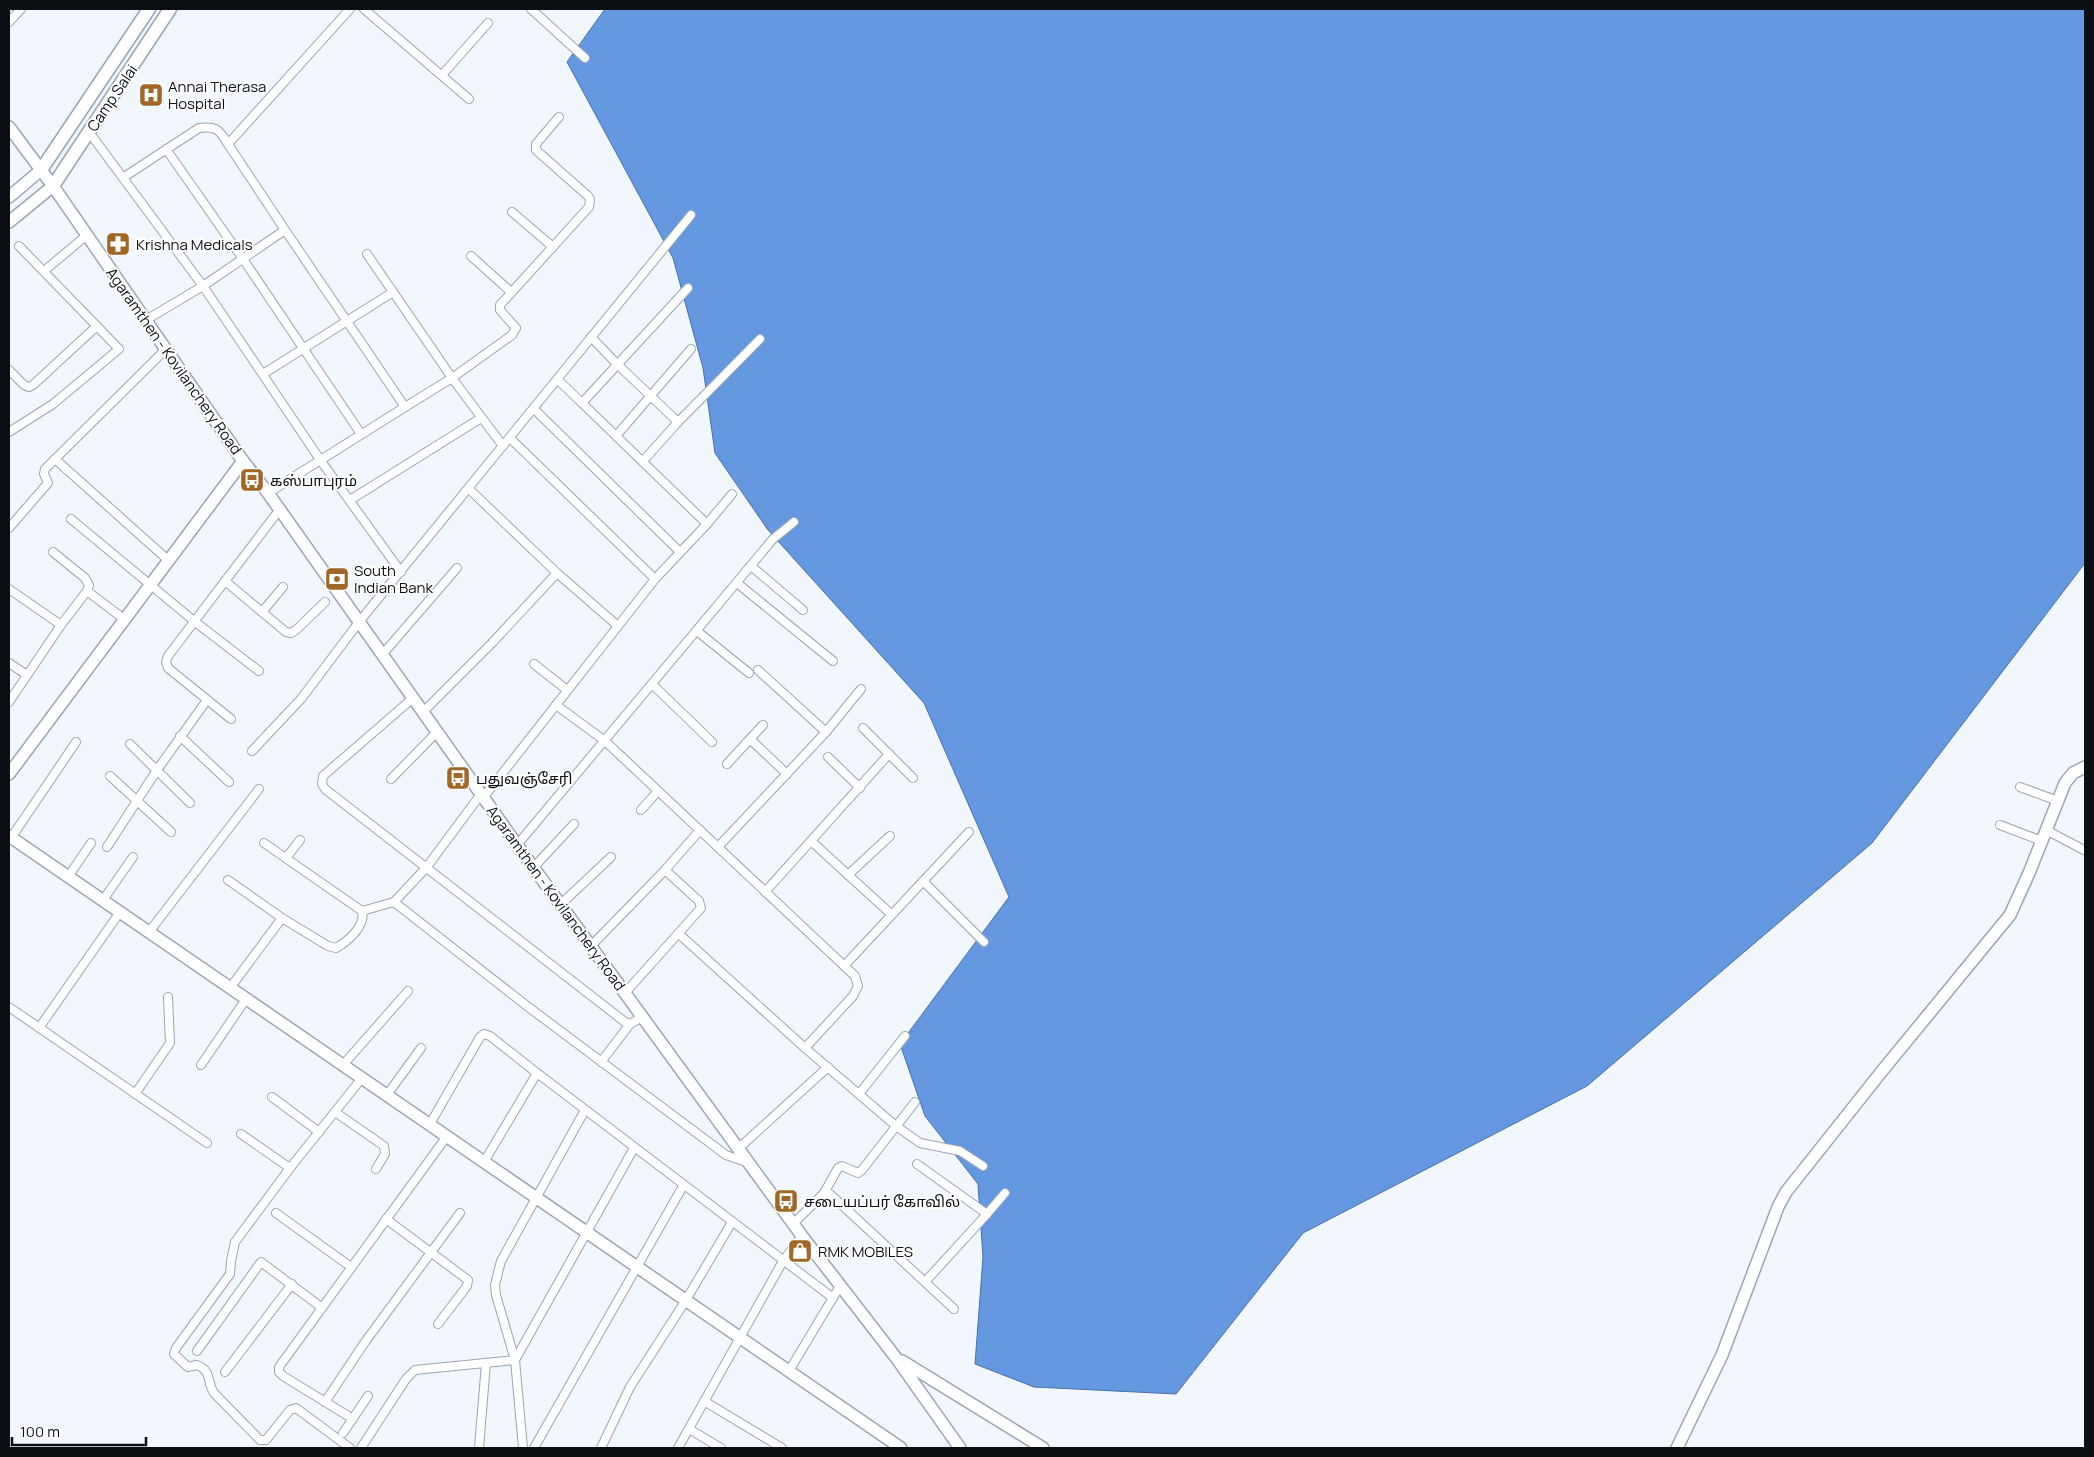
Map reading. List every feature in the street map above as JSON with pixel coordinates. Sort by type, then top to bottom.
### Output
[{"type":"main road","name":"Camp Salai","points":[[41,170],[149,9]]},
{"type":"main road","name":"Camp Salai","points":[[53,186],[170,9]]},
{"type":"street","points":[[9,22],[21,9]]},
{"type":"street","points":[[228,144],[350,9]]},
{"type":"street","points":[[364,9],[469,99]]},
{"type":"street","points":[[532,9],[585,58]]},
{"type":"street","points":[[442,74],[488,23]]},
{"type":"street","points":[[268,493],[452,378],[515,332],[516,328],[500,310],[500,305],[510,291],[553,248],[587,210],[591,202],[588,196],[536,150],[536,144],[559,116]]},
{"type":"street","name":"Agaramthen - Kovilanchery Road","points":[[9,127],[53,186],[243,461],[280,509],[533,868],[802,1236],[898,1359],[960,1448]]},
{"type":"street","points":[[124,177],[199,128],[212,127],[222,133],[405,407]]},
{"type":"street","points":[[89,132],[204,286],[321,461],[401,572]]},
{"type":"street","points":[[166,149],[361,434]]},
{"type":"street","points":[[9,197],[41,170]]},
{"type":"street","points":[[9,222],[53,186]]},
{"type":"street","points":[[512,212],[553,248]]},
{"type":"street","points":[[252,751],[301,699],[359,622],[691,215]]},
{"type":"street","points":[[146,320],[204,286],[285,230]]},
{"type":"street","points":[[44,272],[87,235]]},
{"type":"street","points":[[9,432],[53,404],[117,352],[118,347],[19,246]]},
{"type":"street","points":[[367,254],[452,378],[503,446]]},
{"type":"street","points":[[471,256],[510,291]]},
{"type":"street","points":[[582,403],[688,288]]},
{"type":"street","points":[[263,374],[393,292]]},
{"type":"street","points":[[9,370],[24,385],[29,387],[33,385],[97,326]]},
{"type":"street","points":[[591,337],[678,422]]},
{"type":"street","points":[[643,461],[678,422],[760,339]]},
{"type":"street","points":[[9,528],[48,483],[44,471],[166,349]]},
{"type":"street","points":[[616,436],[691,349]]},
{"type":"street","points":[[557,379],[707,524]]},
{"type":"street","points":[[534,409],[680,552]]},
{"type":"street","points":[[350,500],[481,418]]},
{"type":"street","points":[[510,438],[655,579]]},
{"type":"street","points":[[55,459],[168,560]]},
{"type":"street","points":[[9,774],[243,461]]},
{"type":"street","points":[[469,489],[557,573],[618,626]]},
{"type":"street","points":[[362,911],[394,902],[426,868],[655,579],[707,524],[732,494]]},
{"type":"street","points":[[231,719],[168,668],[166,662],[168,656],[194,621],[280,509]]},
{"type":"street","points":[[71,519],[194,621],[258,671]]},
{"type":"street","points":[[517,845],[773,539],[794,522]]},
{"type":"street","points":[[9,702],[61,625],[87,591],[88,585],[85,578],[52,552]]},
{"type":"street","points":[[751,566],[803,610]]},
{"type":"street","points":[[382,655],[457,568]]},
{"type":"street","points":[[423,712],[492,643],[557,573]]},
{"type":"street","points":[[225,581],[286,632],[291,633],[325,602]]},
{"type":"street","points":[[736,584],[833,661]]},
{"type":"street","points":[[262,612],[283,587]]},
{"type":"street","points":[[9,589],[61,625]]},
{"type":"street","points":[[87,591],[124,619]]},
{"type":"street","points":[[697,631],[748,673]]},
{"type":"street","points":[[9,663],[27,675]]},
{"type":"street","points":[[534,664],[567,690]]},
{"type":"street","points":[[758,670],[826,732]]},
{"type":"street","points":[[652,684],[712,742]]},
{"type":"street","points":[[718,847],[826,732],[861,689]]},
{"type":"street","points":[[413,698],[323,776],[322,784],[325,789],[630,1024]]},
{"type":"street","points":[[107,847],[156,770],[207,700]]},
{"type":"street","points":[[556,705],[605,741],[855,976],[858,986],[853,996],[805,1048]]},
{"type":"street","points":[[727,764],[763,725]]},
{"type":"street","points":[[863,728],[913,778]]},
{"type":"street","points":[[390,779],[437,732]]},
{"type":"street","points":[[180,736],[229,782]]},
{"type":"street","points":[[750,739],[787,774]]},
{"type":"street","points":[[76,742],[10,837],[901,1448]]},
{"type":"street","points":[[130,744],[190,803]]},
{"type":"street","points":[[766,892],[889,754]]},
{"type":"street","points":[[828,757],[860,788]]},
{"type":"street","points":[[1676,1448],[1722,1355],[1778,1207],[1786,1192],[1882,1071],[2010,916],[2069,777],[2085,767]]},
{"type":"street","points":[[110,776],[172,832]]},
{"type":"street","points":[[2020,787],[2058,801]]},
{"type":"street","points":[[149,932],[259,789]]},
{"type":"street","points":[[641,810],[658,791]]},
{"type":"street","points":[[533,868],[574,824]]},
{"type":"street","points":[[2000,825],[2044,835],[2084,850]]},
{"type":"street","points":[[591,946],[665,870],[700,830]]},
{"type":"street","points":[[844,966],[969,832]]},
{"type":"street","points":[[848,875],[890,836]]},
{"type":"street","points":[[286,858],[300,840]]},
{"type":"street","points":[[811,841],[891,914]]},
{"type":"street","points":[[68,877],[91,843]]},
{"type":"street","points":[[228,880],[282,918],[328,946],[336,948],[362,923],[364,917],[362,911],[264,843]]},
{"type":"street","points":[[102,900],[133,857]]},
{"type":"street","points":[[560,904],[612,857]]},
{"type":"street","points":[[625,994],[698,912],[701,904],[665,870]]},
{"type":"street","points":[[923,881],[984,942]]},
{"type":"street","points":[[394,902],[601,1062],[726,1155],[750,1163]]},
{"type":"street","points":[[39,1028],[120,912]]},
{"type":"street","points":[[230,988],[282,918]]},
{"type":"street","points":[[679,934],[805,1048],[896,1126],[920,1143],[960,1151],[983,1166]]},
{"type":"street","points":[[343,1065],[408,991]]},
{"type":"street","points":[[135,1094],[170,1043],[168,997]]},
{"type":"street","points":[[201,1065],[246,999]]},
{"type":"street","points":[[9,1007],[208,1143]]},
{"type":"street","points":[[601,1062],[630,1024],[642,1017]]},
{"type":"street","points":[[430,1124],[480,1037],[484,1034],[490,1036],[683,1186],[833,1298]]},
{"type":"street","points":[[859,1094],[905,1036]]},
{"type":"street","points":[[387,1095],[421,1048]]},
{"type":"street","points":[[739,1148],[828,1068]]},
{"type":"street","points":[[484,1162],[537,1073]]},
{"type":"street","points":[[350,1448],[296,1408],[290,1410],[266,1440],[260,1440],[214,1393],[210,1386],[209,1376],[202,1368],[197,1365],[188,1367],[174,1354],[176,1348],[230,1274],[230,1261],[235,1242],[290,1168],[362,1078]]},
{"type":"street","points":[[272,1097],[319,1132]]},
{"type":"street","points":[[794,1224],[824,1193],[838,1168],[842,1166],[858,1173],[862,1170],[915,1102]]},
{"type":"street","points":[[523,1448],[515,1360],[495,1286],[501,1260],[585,1110]]},
{"type":"street","points":[[335,1112],[384,1146],[385,1154],[376,1169]]},
{"type":"street","points":[[241,1134],[290,1168]]},
{"type":"street","points":[[353,1418],[279,1372],[281,1362],[447,1136]]},
{"type":"street","points":[[515,1360],[634,1148]]},
{"type":"street","points":[[917,1164],[987,1214]]},
{"type":"street","points":[[534,1448],[683,1186]]},
{"type":"street","points":[[824,1193],[826,1192],[833,1196],[954,1310]]},
{"type":"street","points":[[925,1282],[1005,1193]]},
{"type":"street","points":[[276,1213],[351,1267]]},
{"type":"street","points":[[325,1402],[365,1342],[460,1213]]},
{"type":"street","points":[[386,1219],[468,1280],[468,1286],[438,1324]]},
{"type":"street","points":[[601,1448],[630,1387],[686,1300],[732,1222]]},
{"type":"street","points":[[678,1448],[783,1261],[802,1236]]},
{"type":"street","points":[[197,1350],[261,1262],[321,1307]]},
{"type":"street","points":[[225,1372],[292,1284]]},
{"type":"street","points":[[789,1371],[840,1286]]},
{"type":"street","points":[[898,1359],[1043,1448]]},
{"type":"street","points":[[361,1448],[406,1379],[415,1370],[515,1360]]},
{"type":"street","points":[[479,1448],[486,1363]]},
{"type":"street","points":[[343,1433],[368,1396]]},
{"type":"street","points":[[704,1401],[782,1448]]},
{"type":"street","points":[[689,1429],[721,1448]]},
{"type":"water","points":[[605,9],[2085,9],[2085,563],[1872,843],[1587,1086],[1303,1233],[1176,1394],[1034,1387],[975,1364],[983,1257],[978,1184],[925,1116],[900,1044],[1009,897],[924,703],[768,530],[715,453],[703,368],[673,258],[567,62]]},
{"type":"place","name":"Annai Therasa Hospital","points":[[151,95]]},
{"type":"place","name":"Krishna Medicals","points":[[118,244]]},
{"type":"place","name":"கஸ்பாபுரம்","points":[[252,480]]},
{"type":"place","name":"South Indian Bank","points":[[337,579]]},
{"type":"place","name":"பதுவஞ்சேரி","points":[[458,778]]},
{"type":"place","name":"சடையப்பர் கோவில்","points":[[786,1201]]},
{"type":"place","name":"RMK MOBILES","points":[[800,1251]]}]
